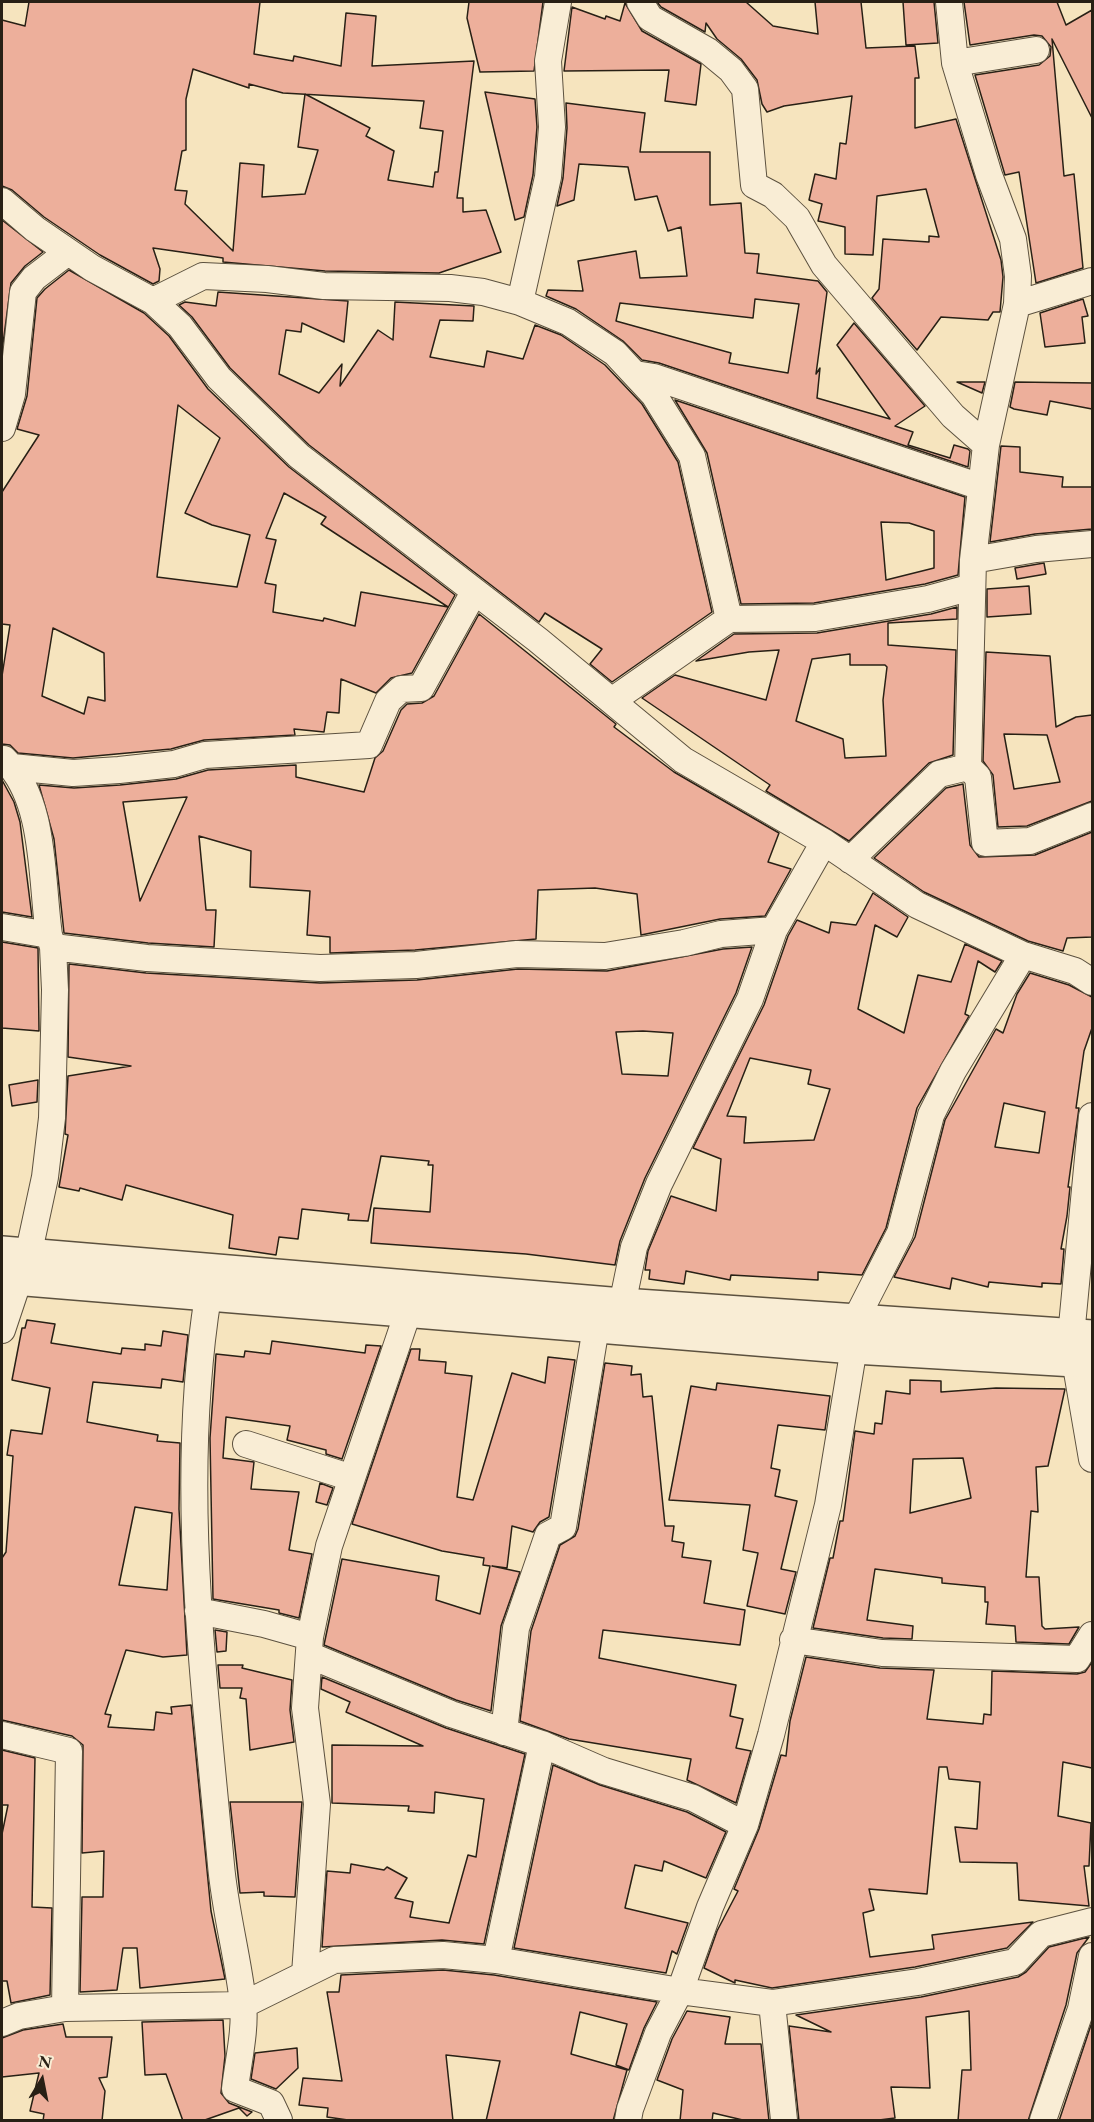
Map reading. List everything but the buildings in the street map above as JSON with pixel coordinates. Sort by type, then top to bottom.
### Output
[{"type":"street","points":[[520,302],[548,177],[552,126],[548,61],[558,2]]},
{"type":"street","points":[[640,2],[650,18],[708,51],[731,70],[745,89],[747,98],[754,185],[773,195],[797,218],[824,265],[953,416],[986,445]]},
{"type":"street","points":[[949,2],[955,63],[989,175],[1013,240],[1018,276],[1017,304],[986,445],[973,560],[968,767],[978,777],[985,843],[1030,841],[1092,816]]},
{"type":"street","points":[[955,63],[1036,50]]},
{"type":"street","points":[[2,201],[68,252],[153,301],[180,326],[219,378],[298,456],[613,700],[684,760],[824,842],[917,905],[1023,955],[1075,971],[1092,982]]},
{"type":"street","points":[[2,428],[12,394],[23,292],[34,278],[68,252]]},
{"type":"street","points":[[153,301],[203,276],[324,286],[450,288],[483,292],[520,302],[568,322],[615,353],[635,374],[654,395],[692,456],[729,619]]},
{"type":"street","points":[[1017,304],[1092,281]]},
{"type":"street","points":[[635,374],[654,377],[981,486]]},
{"type":"street","points":[[973,560],[1036,549],[1092,544]]},
{"type":"street","points":[[613,700],[729,619],[815,618],[928,599],[972,587]]},
{"type":"street","points":[[7,762],[73,773],[174,764],[206,755],[369,745],[388,701],[401,689],[421,688],[474,592]]},
{"type":"street","points":[[2,1330],[12,1266],[45,1177],[52,1118],[55,990],[51,941],[34,816],[29,795],[7,762]]},
{"type":"street","points":[[850,860],[939,774],[968,767]]},
{"type":"street","points":[[622,1305],[634,1247],[659,1184],[750,999],[774,930],[824,842]]},
{"type":"street","points":[[2,927],[51,941],[147,958],[320,968],[416,965],[517,954],[605,956],[684,944],[721,934],[774,930]]},
{"type":"street","points":[[628,2121],[630,2109],[658,2033],[680,1991],[710,1907],[745,1825],[771,1735],[828,1505],[855,1334],[900,1233],[931,1115],[953,1071],[1023,955]]},
{"type":"street","points":[[1092,1116],[1083,1348],[1092,1459]]},
{"type":"street","points":[[12,1266],[622,1305],[855,1334]]},
{"type":"street","points":[[12,1266],[208,1296],[596,1327],[855,1334],[1083,1348]]},
{"type":"street","points":[[208,1296],[199,1354],[195,1432],[198,1611],[223,1891],[243,2005],[235,2089],[271,2103],[279,2121]]},
{"type":"street","points":[[306,1974],[316,1804],[305,1708],[309,1646],[329,1546],[408,1312]]},
{"type":"street","points":[[504,1732],[516,1628],[548,1535],[563,1527],[596,1327]]},
{"type":"street","points":[[246,1444],[352,1478]]},
{"type":"street","points":[[198,1611],[264,1624],[451,1714],[542,1744],[604,1771],[693,1798],[745,1825]]},
{"type":"street","points":[[793,1640],[882,1653],[1077,1659],[1092,1635]]},
{"type":"street","points":[[2,1735],[69,1751],[65,2008]]},
{"type":"street","points":[[496,1960],[542,1744]]},
{"type":"street","points":[[2,2024],[19,2016],[65,2008],[243,2005],[334,1960],[443,1955],[496,1960],[680,1991],[772,2003],[918,1982],[1015,1962],[1041,1934],[1092,1921]]},
{"type":"street","points":[[1043,2121],[1081,2009],[1092,1956]]},
{"type":"street","points":[[772,2003],[784,2121]]}]
